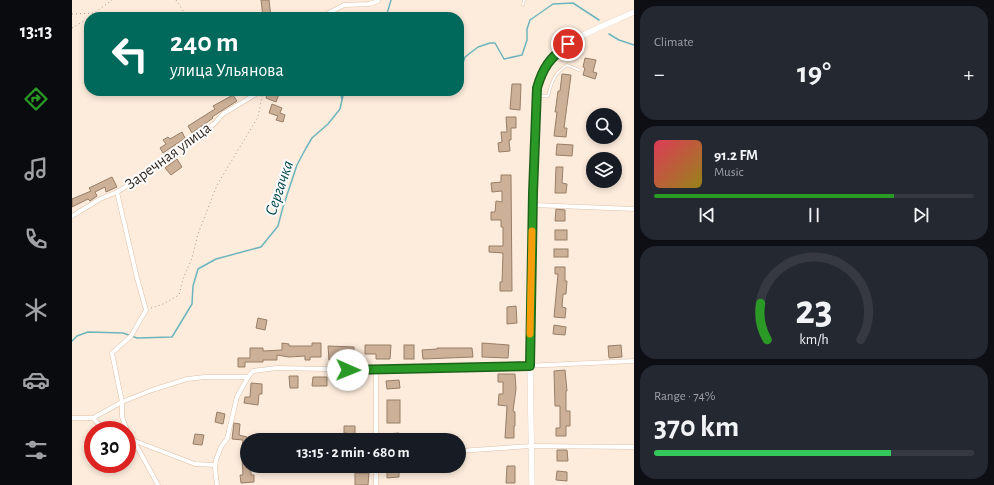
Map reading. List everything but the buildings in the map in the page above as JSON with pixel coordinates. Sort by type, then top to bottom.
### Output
[{"type":"main road","points":[[532,485],[530,366],[537,88],[541,74],[555,54],[568,44],[634,12]]},
{"type":"street","points":[[331,12],[344,5],[369,4],[378,1]]},
{"type":"street","name":"Заречная улица","points":[[72,216],[100,199],[135,182],[180,145],[214,124],[223,114],[254,96]]},
{"type":"street","points":[[117,192],[146,310],[131,336],[112,353],[122,402],[122,417],[124,421]]},
{"type":"street","points":[[533,205],[634,209]]},
{"type":"street","points":[[217,485],[216,460],[221,447],[227,439],[237,397],[253,371],[277,368],[376,370],[530,366],[634,361]]},
{"type":"street","points":[[376,370],[376,433]]},
{"type":"street","points":[[72,418],[93,418],[122,402],[152,390],[187,379],[205,377],[248,377]]},
{"type":"street","points":[[93,418],[96,421]]},
{"type":"street","points":[[136,442],[195,464],[215,465]]},
{"type":"street","points":[[136,445],[158,485]]},
{"type":"street","points":[[466,451],[531,446],[634,447]]},
{"type":"street","points":[[376,473],[376,485]]},
{"type":"lane","points":[[523,5],[524,0]]},
{"type":"lane","points":[[537,96],[548,96],[551,84],[558,71],[567,65],[579,70]]},
{"type":"path","points":[[96,12],[112,0]]},
{"type":"path","points":[[176,0],[184,12]]},
{"type":"path","points":[[72,14],[84,13]]},
{"type":"path","points":[[72,28],[84,20]]},
{"type":"path","points":[[146,310],[163,304],[179,295],[182,279],[192,258],[198,234],[217,185],[258,118],[261,96]]},
{"type":"waterway","points":[[387,12],[391,0]]},
{"type":"waterway","name":"Сергачка","points":[[464,60],[465,57],[478,47],[490,43],[495,43],[504,59],[522,55],[527,40],[527,29],[530,20],[553,4],[573,3],[599,20]]},
{"type":"waterway","name":"Сергачка","points":[[609,34],[619,40],[634,45]]},
{"type":"waterway","name":"Сергачка","points":[[72,341],[77,336],[88,332],[123,333],[137,338],[172,337],[192,304],[193,286],[198,269],[216,259],[261,247],[278,226],[297,165],[312,138],[328,124],[340,109],[343,96]]},
{"type":"slow traffic","points":[[530,334],[532,231]]},
{"type":"route","points":[[348,370],[530,366],[533,193],[537,88],[541,74],[547,64],[555,54],[568,44]]}]
